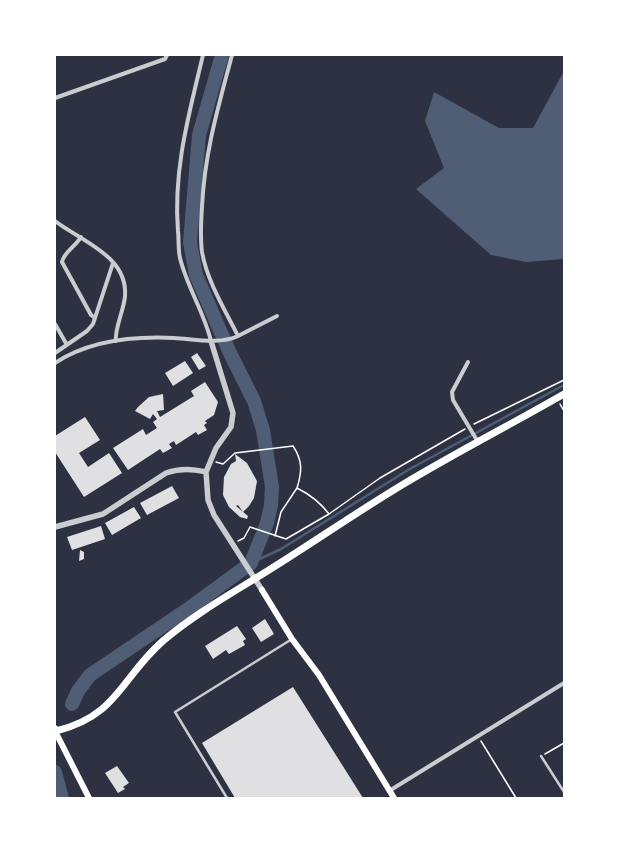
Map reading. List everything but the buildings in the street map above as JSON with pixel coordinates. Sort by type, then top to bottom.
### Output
[{"type":"main road","points":[[89,798],[55,730],[74,727],[92,718],[111,702],[146,657],[163,640],[200,614],[403,484],[477,440],[564,394]]},
{"type":"main road","points":[[262,590],[292,638],[319,675],[394,798]]},
{"type":"street","points":[[55,98],[165,59],[167,55]]},
{"type":"street","points":[[203,55],[185,131],[178,173],[177,216],[180,257],[194,298],[213,340],[233,413],[231,427],[216,448],[206,472],[208,500],[214,514],[262,590]]},
{"type":"street","points":[[232,55],[210,138],[204,182],[201,228],[202,252],[209,275],[236,336]]},
{"type":"street","points":[[55,221],[66,229],[90,242],[113,263],[122,275],[125,295],[124,308],[115,336],[116,341]]},
{"type":"street","points":[[81,237],[77,244],[63,256],[62,262],[91,315],[95,318]]},
{"type":"street","points":[[55,353],[87,331],[93,324],[113,263]]},
{"type":"street","points":[[55,363],[82,348],[103,342],[159,338],[213,340],[236,336],[278,316]]},
{"type":"street","points":[[55,324],[67,345]]},
{"type":"street","points":[[468,362],[452,392],[453,400],[477,440]]},
{"type":"street","points":[[55,527],[103,514],[166,473],[187,468],[206,472]]},
{"type":"street","points":[[389,790],[564,683]]},
{"type":"lane","points":[[228,798],[175,712],[292,638]]},
{"type":"lane","points":[[541,756],[564,792]]},
{"type":"path","points":[[232,543],[244,538],[250,527],[286,539],[329,514],[380,478],[470,428],[564,380]]},
{"type":"path","points":[[211,461],[223,464],[235,453],[292,446],[298,454],[302,472],[297,488],[281,512],[275,536]]},
{"type":"path","points":[[297,488],[311,495],[322,504],[329,514]]},
{"type":"path","points":[[478,736],[516,798]]},
{"type":"path","points":[[541,756],[564,743]]},
{"type":"water","points":[[564,71],[564,259],[526,262],[491,255],[416,189],[444,168],[425,121],[434,92],[499,128],[533,128]]},
{"type":"waterway","points":[[72,704],[78,691],[90,675],[191,607],[251,563],[267,523],[271,505],[272,487],[263,430],[254,401],[229,351],[196,275],[190,242],[199,135],[222,55]]},
{"type":"waterway","points":[[251,563],[281,549],[408,470],[564,385]]},
{"type":"waterway","points":[[55,772],[62,798]]}]
